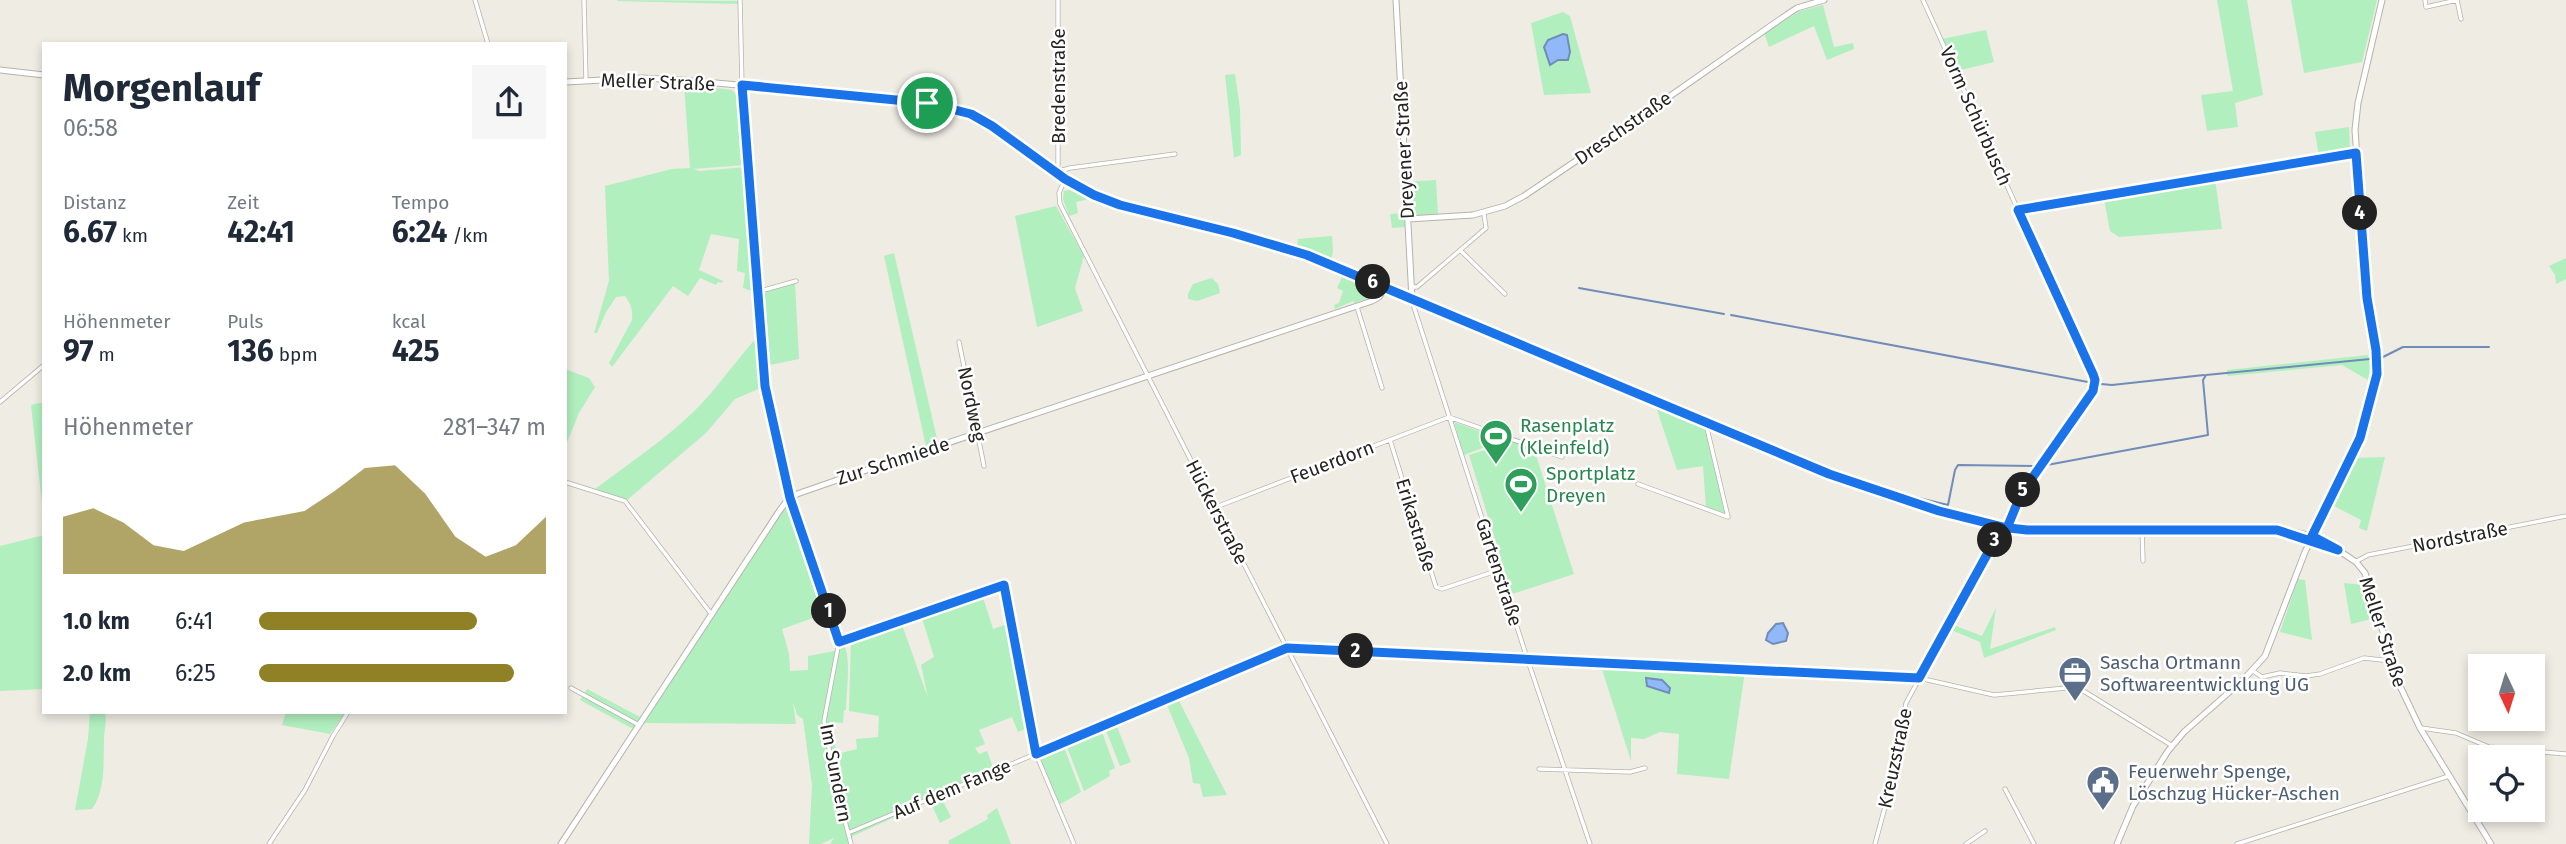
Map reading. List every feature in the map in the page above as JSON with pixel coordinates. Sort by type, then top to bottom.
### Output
[{"type":"main road","name":"Dreyener Straße","points":[[1396,0],[1412,299]]},
{"type":"main road","name":"Dreschstraße","points":[[1408,219],[1484,214],[1524,196],[1797,8],[1824,0]]},
{"type":"main road","points":[[2117,844],[2133,806],[2172,746],[2253,671],[2269,647],[2284,601],[2311,538],[2360,438],[2377,374],[2376,350],[2367,298],[2356,153],[2358,103],[2382,0]]},
{"type":"main road","points":[[0,70],[42,75]]},
{"type":"main road","name":"Meller Straße","points":[[567,82],[642,78],[906,100],[952,108],[971,114],[992,126],[1065,179],[1094,195],[1120,205],[1233,233],[1307,255],[1829,474],[1939,511],[2003,527],[2277,530],[2311,538],[2338,550],[2356,562],[2369,582],[2399,684],[2420,728],[2491,844]]},
{"type":"main road","name":"Zur Schmiede","points":[[790,498],[1357,306],[1376,299],[1385,288]]},
{"type":"main road","points":[[561,844],[790,498]]},
{"type":"street","points":[[475,0],[487,42]]},
{"type":"street","points":[[584,0],[586,80]]},
{"type":"street","name":"Im Sundern","points":[[740,0],[742,85],[765,386],[790,498],[839,642],[824,721],[836,787],[851,844]]},
{"type":"street","name":"Bredenstraße","points":[[1056,172],[1058,0]]},
{"type":"street","name":"Vorm Schürbusch","points":[[1923,0],[2093,374],[2095,384],[2093,391],[2021,494],[2003,527]]},
{"type":"street","points":[[2425,0],[2426,7],[2457,0],[2461,19]]},
{"type":"street","points":[[2018,210],[2356,153]]},
{"type":"street","points":[[1056,172],[1175,154]]},
{"type":"street","name":"Hückerstraße","points":[[1065,179],[1059,193],[1060,204],[1387,844]]},
{"type":"street","points":[[1411,288],[1417,287],[1486,228],[1484,214]]},
{"type":"street","points":[[1461,251],[1505,293]]},
{"type":"street","points":[[757,292],[796,281]]},
{"type":"street","name":"Gartenstraße","points":[[1412,299],[1527,658],[1590,844]]},
{"type":"street","points":[[1357,306],[1382,388]]},
{"type":"street","name":"Nordweg","points":[[959,342],[984,466]]},
{"type":"street","points":[[0,402],[42,367]]},
{"type":"street","points":[[1449,417],[1562,457]]},
{"type":"street","name":"Feuerdorn","points":[[1215,507],[1449,417]]},
{"type":"street","points":[[1637,484],[1728,517],[1706,424]]},
{"type":"street","name":"Erikastraße","points":[[1390,440],[1436,587],[1442,589],[1499,570]]},
{"type":"street","points":[[567,483],[625,501],[712,615]]},
{"type":"street","name":"Nordstraße","points":[[2356,562],[2368,555],[2566,516]]},
{"type":"street","name":"Kreuzstraße","points":[[1875,844],[1895,770],[1906,703],[2003,527]]},
{"type":"street","points":[[2142,529],[2143,561]]},
{"type":"street","points":[[839,642],[1004,585],[1036,754],[1073,844]]},
{"type":"street","points":[[1287,648],[1919,678],[1994,695],[2077,687],[2172,746]]},
{"type":"street","name":"Auf dem Fange","points":[[848,833],[1287,648]]},
{"type":"street","points":[[2253,671],[2262,677],[2280,673],[2306,676],[2364,658],[2391,661]]},
{"type":"street","points":[[571,688],[639,725]]},
{"type":"street","points":[[269,844],[305,790],[347,714]]},
{"type":"street","points":[[2420,728],[2456,733],[2489,747],[2566,754]]},
{"type":"street","points":[[1539,769],[1630,772],[1645,768]]},
{"type":"street","points":[[2237,844],[2449,776]]},
{"type":"street","points":[[2005,789],[2034,844]]},
{"type":"street","points":[[1966,844],[1985,831]]},
{"type":"green space","points":[[2217,0],[2247,0],[2263,95],[2235,103],[2238,127],[2207,131],[2201,95],[2233,91]]},
{"type":"green space","points":[[2291,0],[2377,0],[2362,62],[2304,73]]},
{"type":"green space","points":[[617,1],[738,1],[738,4]]},
{"type":"green space","points":[[1823,5],[1834,47],[1853,43],[1854,49],[1827,60],[1814,26],[1769,47],[1764,33],[1800,11]]},
{"type":"green space","points":[[1563,12],[1570,16],[1591,93],[1544,95],[1531,23]],"holes":[[[1563,34],[1569,40],[1568,59],[1558,60],[1551,65],[1544,47],[1548,40]]]},
{"type":"green space","points":[[1986,30],[1994,62],[1957,71],[1942,39]]},
{"type":"green space","points":[[1235,74],[1240,109],[1241,155],[1234,158],[1225,75]]},
{"type":"green space","points":[[684,84],[732,90],[741,99],[745,165],[693,169],[700,171],[746,167],[755,288],[751,291],[743,288],[745,273],[737,271],[739,239],[711,234],[699,270],[723,281],[722,283],[718,282],[716,285],[700,278],[688,296],[673,286],[612,367],[609,363],[632,320],[632,313],[625,296],[616,297],[597,333],[594,333],[609,281],[605,186],[672,169],[690,168]]},
{"type":"green space","points":[[2349,127],[2350,151],[2319,156],[2315,132]]},
{"type":"green space","points":[[2215,179],[2222,229],[2119,237],[2110,231],[2104,199]]},
{"type":"green space","points":[[1436,180],[1438,215],[1405,215],[1405,227],[1392,228],[1390,214],[1403,213],[1402,182]]},
{"type":"green space","points":[[1073,189],[1093,198],[1076,202],[1078,213],[1069,216],[1063,199],[1064,191]]},
{"type":"green space","points":[[1056,206],[1084,256],[1075,288],[1083,311],[1037,327],[1015,216]]},
{"type":"green space","points":[[1332,236],[1331,261],[1297,249],[1298,239]]},
{"type":"green space","points":[[894,253],[938,443],[926,446],[884,256]]},
{"type":"green space","points":[[2566,258],[2566,279],[2556,284],[2555,275],[2549,266]]},
{"type":"green space","points":[[1343,275],[1374,287],[1377,292],[1375,296],[1335,309],[1334,305],[1339,303],[1343,291],[1337,288]]},
{"type":"green space","points":[[1212,278],[1218,284],[1220,293],[1197,301],[1188,299],[1193,284]]},
{"type":"green space","points":[[795,283],[799,359],[765,366],[759,294]]},
{"type":"green space","points":[[757,337],[763,387],[735,399],[706,433],[627,500],[595,489],[686,419]]},
{"type":"green space","points":[[2368,355],[2371,362],[2368,380],[2342,365],[2227,376],[2227,370]]},
{"type":"green space","points":[[567,370],[589,378],[595,387],[579,413],[567,442]]},
{"type":"green space","points":[[42,402],[42,503],[31,405]]},
{"type":"green space","points":[[1655,404],[1705,428],[1726,514],[1706,508],[1703,466],[1677,470]]},
{"type":"green space","points":[[1454,422],[1490,435],[1493,444],[1464,455]]},
{"type":"green space","name":"Sportplatz Dreyen","points":[[1513,441],[1534,449],[1574,574],[1512,594],[1469,455]]},
{"type":"green space","points":[[2385,457],[2367,531],[2359,528],[2361,520],[2332,505],[2356,458]]},
{"type":"green space","points":[[784,508],[792,509],[827,613],[782,629],[789,654],[790,671],[808,670],[808,656],[840,650],[843,643],[846,649],[846,710],[843,723],[830,722],[837,754],[857,749],[856,739],[878,737],[879,716],[849,711],[851,640],[901,622],[928,698],[921,665],[934,657],[921,615],[982,594],[993,629],[1010,623],[1030,727],[1018,732],[1012,717],[979,730],[985,744],[975,748],[979,754],[987,751],[994,770],[928,795],[931,801],[941,797],[951,817],[940,823],[930,801],[853,836],[849,844],[830,844],[834,838],[821,844],[809,844],[812,785],[803,719],[797,715],[793,702],[796,724],[644,723]]},
{"type":"green space","points":[[42,536],[42,689],[0,691],[0,546]]},
{"type":"green space","points":[[2298,579],[2305,580],[2312,640],[2280,632]]},
{"type":"green space","points":[[2344,583],[2366,585],[2376,618],[2351,624]]},
{"type":"green space","points":[[1996,608],[1990,649],[2055,627],[2056,630],[1984,658],[1980,642],[1949,629],[1951,624],[1982,636]]},
{"type":"green space","points":[[1601,666],[1745,671],[1729,779],[1677,774],[1679,734],[1660,732],[1644,739],[1631,738],[1631,761]]},
{"type":"green space","points":[[587,689],[640,717],[633,729],[580,700]]},
{"type":"green space","points":[[1177,697],[1227,795],[1203,797],[1200,784],[1193,783],[1189,758],[1167,705]]},
{"type":"green space","points":[[90,714],[105,714],[100,793],[92,809],[75,810]]},
{"type":"green space","points":[[285,714],[345,714],[330,734],[282,725]]},
{"type":"green space","points":[[1116,724],[1131,762],[1120,766],[1105,728]]},
{"type":"green space","points":[[1101,729],[1115,768],[1109,771],[1110,776],[1084,791],[1067,747],[1068,743]]},
{"type":"green space","points":[[1060,746],[1064,747],[1081,792],[1059,805],[1040,758]]},
{"type":"green space","points":[[997,808],[1011,844],[949,844],[948,841],[988,819],[987,815]]},
{"type":"water","points":[[1567,35],[1570,52],[1568,60],[1558,60],[1550,65],[1544,47],[1548,40]]},
{"type":"water","points":[[1783,623],[1788,633],[1786,641],[1773,644],[1766,640],[1776,624]]},
{"type":"water","points":[[1646,678],[1662,680],[1670,688],[1669,693],[1647,686]]},
{"type":"waterway","points":[[1579,288],[1724,314]]},
{"type":"waterway","points":[[1731,315],[2088,382]]},
{"type":"waterway","points":[[2383,357],[2403,347],[2489,347]]},
{"type":"waterway","points":[[2047,465],[2208,435],[2203,380],[2206,375],[2370,359]]},
{"type":"waterway","points":[[2101,384],[2204,375]]},
{"type":"waterway","points":[[1902,494],[1948,505],[1958,465],[2035,466]]},
{"type":"waterway","points":[[1865,492],[1897,503]]},
{"type":"place","name":"Rasenplatz (Kleinfeld)","points":[[1496,466]]},
{"type":"place","name":"Sportplatz Dreyen","points":[[1521,514]]},
{"type":"place","name":"Sascha Ortmann Softwareentwicklung UG","points":[[2075,703]]},
{"type":"place","name":"Feuerwehr Spenge, Löschzug Hücker-Aschen","points":[[2103,812]]},
{"type":"route","points":[[927,103],[742,85],[765,386],[790,498],[839,642],[1004,585],[1036,754],[1287,648],[1919,678],[2000,527],[2007,528],[2027,530],[2277,530],[2338,550],[2312,536],[2360,438],[2377,374],[2376,350],[2367,298],[2356,153],[2018,210],[2093,374],[2095,384],[2093,391],[2021,494],[2007,528],[1939,511],[1766,450],[1307,255],[1233,233],[1140,211],[1094,195],[1065,179],[1005,134],[971,114],[927,103]]}]
